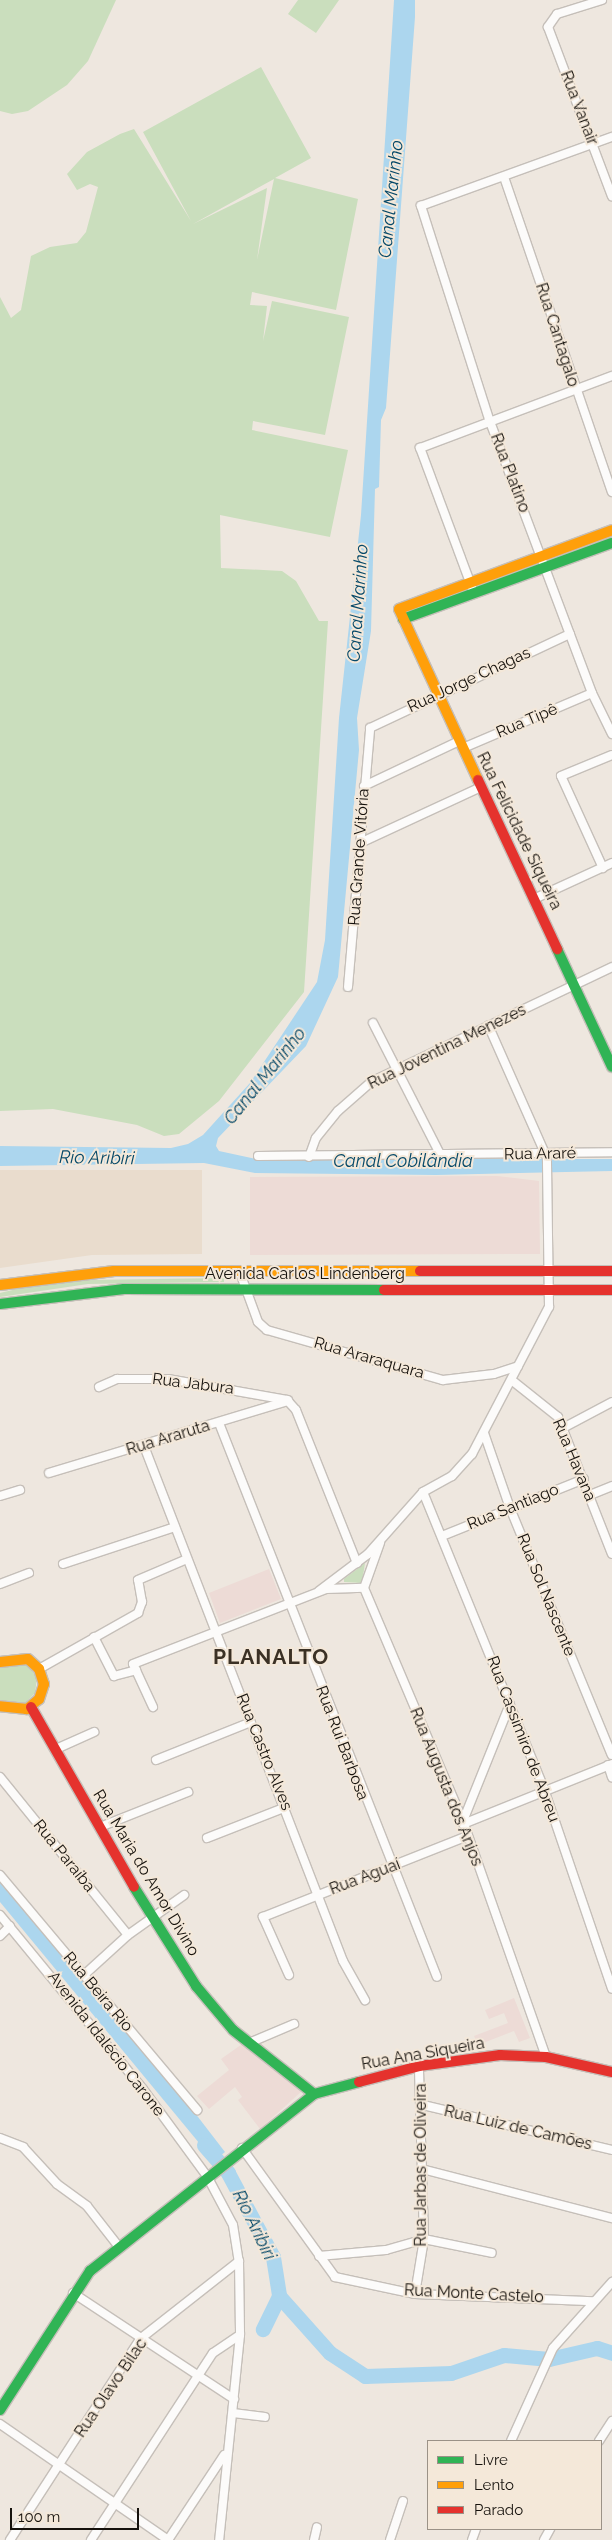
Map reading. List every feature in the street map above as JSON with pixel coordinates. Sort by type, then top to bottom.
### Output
[{"type":"street","name":"Rua Vanair","points":[[602,0],[550,20],[548,27],[594,144],[612,196]]},
{"type":"street","points":[[504,177],[612,137]]},
{"type":"street","name":"Rua Platino","points":[[504,177],[421,206],[489,419],[546,566],[592,693],[612,734]]},
{"type":"street","name":"Rua Cantagalo","points":[[504,177],[574,388],[612,492]]},
{"type":"street","points":[[474,593],[420,448],[489,419],[612,376]]},
{"type":"street","points":[[401,614],[470,582],[612,530]]},
{"type":"street","points":[[401,614],[474,593],[612,543]]},
{"type":"street","name":"Rua Felicidade Siqueira","points":[[401,614],[481,787],[536,898],[611,1063]]},
{"type":"street","name":"Rua Jorge Chagas","points":[[370,728],[438,694],[570,634]]},
{"type":"street","name":"Rua Tipê","points":[[364,786],[461,744],[592,693]]},
{"type":"street","name":"Rua Grande Vitória","points":[[348,987],[370,728]]},
{"type":"street","points":[[603,868],[561,776],[612,755]]},
{"type":"street","points":[[360,843],[481,787]]},
{"type":"street","points":[[536,898],[612,863]]},
{"type":"street","name":"Rua Joventina Menezes","points":[[309,1157],[316,1138],[338,1111],[371,1082],[612,967]]},
{"type":"street","points":[[373,1022],[395,1069],[404,1078],[441,1156]]},
{"type":"street","points":[[153,1706],[133,1664],[289,1605],[339,1582],[423,1492],[452,1476],[484,1433],[514,1382],[518,1366],[550,1307],[548,1174],[546,1156],[488,1025]]},
{"type":"street","name":"Rua Araré","points":[[258,1156],[546,1156],[612,1152]]},
{"type":"street","name":"Avenida Carlos Lindenberg","points":[[0,1285],[87,1272],[240,1270],[612,1271]]},
{"type":"street","name":"Rua Araraquara","points":[[240,1270],[244,1289],[258,1322],[268,1330],[443,1380],[494,1374],[518,1366]]},
{"type":"street","name":"Avenida Carlos Lindenberg","points":[[0,1304],[88,1291],[244,1289],[612,1290]]},
{"type":"street","name":"Rua Jabura","points":[[99,1387],[117,1379],[174,1379],[288,1401]]},
{"type":"street","name":"Rua Havana","points":[[514,1382],[548,1407],[563,1428],[612,1554]]},
{"type":"street","points":[[288,1401],[296,1410],[357,1563]]},
{"type":"street","name":"Rua Araruta","points":[[48,1474],[288,1401]]},
{"type":"street","points":[[563,1428],[612,1402]]},
{"type":"street","name":"Rua Rui Barbosa","points":[[219,1423],[390,1868],[437,1977]]},
{"type":"street","name":"Rua Sol Nascente","points":[[484,1433],[510,1508],[612,1755]]},
{"type":"street","name":"Rua Castro Alves","points":[[144,1446],[286,1807],[343,1961],[365,2000]]},
{"type":"street","name":"Rua Santiago","points":[[442,1536],[584,1479]]},
{"type":"street","points":[[590,1495],[612,1486]]},
{"type":"street","points":[[0,1496],[20,1490]]},
{"type":"street","name":"Rua Cassimiro de Abreu","points":[[423,1492],[544,1788],[612,1989]]},
{"type":"street","points":[[63,1564],[175,1527]]},
{"type":"street","points":[[339,1582],[364,1588],[386,1532]]},
{"type":"street","points":[[365,1556],[372,1565]]},
{"type":"street","points":[[40,1669],[141,1608],[138,1580],[187,1559]]},
{"type":"street","points":[[0,1584],[29,1573]]},
{"type":"street","name":"Rua Augusta dos Anjos","points":[[364,1588],[463,1823],[546,2057]]},
{"type":"street","points":[[94,1637],[114,1676],[136,1670]]},
{"type":"street","points":[[0,1706],[16,1712],[32,1707],[43,1690],[40,1669],[24,1657],[1,1658]]},
{"type":"street","points":[[463,1823],[510,1704]]},
{"type":"street","name":"Rua Maria do Amor Divino","points":[[32,1707],[151,1918],[196,1986],[249,2043],[314,2094]]},
{"type":"street","points":[[156,1760],[251,1722]]},
{"type":"street","points":[[56,1749],[94,1732]]},
{"type":"street","points":[[463,1823],[544,1788],[610,1765],[612,1777]]},
{"type":"street","name":"Rua Paraíba","points":[[0,1777],[128,1935]]},
{"type":"street","points":[[100,1827],[188,1792]]},
{"type":"street","points":[[207,1838],[286,1807]]},
{"type":"street","name":"Rua Aguaí","points":[[289,1975],[263,1917],[468,1836]]},
{"type":"street","name":"Rua Beira Rio","points":[[0,1875],[197,2110]]},
{"type":"street","points":[[84,1975],[128,1935],[184,1895]]},
{"type":"street","name":"Avenida Idalécio Carone","points":[[0,1915],[207,2176],[233,2224],[239,2261],[240,2335],[233,2413],[226,2453],[219,2540]]},
{"type":"street","points":[[0,1936],[10,1926]]},
{"type":"street","points":[[249,2043],[294,2024]]},
{"type":"street","name":"Rua Ana Siqueira","points":[[0,2410],[73,2293],[119,2247],[230,2157],[314,2094],[419,2066],[500,2055],[546,2057],[612,2072]]},
{"type":"street","name":"Rua Jarbas de Oliveira","points":[[415,2294],[424,2239],[423,2105],[419,2066]]},
{"type":"street","name":"Rua Luiz de Camões","points":[[423,2105],[612,2150]]},
{"type":"street","points":[[0,2138],[23,2147],[58,2184],[87,2206],[119,2247]]},
{"type":"street","name":"Rua Monte Castelo","points":[[242,2148],[335,2277],[415,2294],[593,2301]]},
{"type":"street","points":[[422,2169],[612,2218]]},
{"type":"street","points":[[319,2256],[386,2250],[424,2239],[492,2253]]},
{"type":"street","name":"Rua Olavo Bilac","points":[[10,2540],[140,2339],[239,2261]]},
{"type":"street","points":[[511,2440],[551,2351],[593,2301],[612,2282]]},
{"type":"street","points":[[73,2293],[140,2339],[234,2399]]},
{"type":"street","points":[[91,2540],[219,2346],[240,2335]]},
{"type":"street","points":[[233,2413],[265,2417]]},
{"type":"street","points":[[600,2440],[612,2421]]},
{"type":"street","points":[[0,2424],[58,2467],[168,2540],[226,2453]]},
{"type":"street","points":[[390,2540],[403,2500]]},
{"type":"street","points":[[314,2540],[317,2527]]},
{"type":"shaded area","points":[[0,1170],[202,1170],[202,1254],[92,1255],[0,1268]]},
{"type":"shaded area","points":[[497,1176],[539,1181],[540,1254],[250,1255],[250,1177]]},
{"type":"shaded area","points":[[269,1569],[281,1599],[220,1623],[209,1593]]},
{"type":"shaded area","points":[[514,1998],[530,2038],[519,2042],[514,2031],[478,2045],[474,2036],[508,2023],[504,2013],[489,2019],[485,2010]]},
{"type":"shaded area","points":[[245,2042],[302,2091],[260,2129],[238,2100],[242,2097],[235,2087],[209,2109],[197,2096],[229,2070],[221,2059]]},
{"type":"green space","points":[[0,0],[116,0],[88,61],[67,85],[28,111],[12,114],[0,111]]},
{"type":"green space","points":[[298,0],[339,0],[316,33],[288,14]]},
{"type":"green space","points":[[261,67],[311,158],[275,178],[358,199],[336,310],[252,292],[250,305],[267,306],[263,341],[272,301],[349,317],[325,435],[253,421],[252,430],[348,450],[330,537],[220,515],[221,568],[282,571],[296,581],[319,621],[328,621],[304,992],[219,1101],[179,1134],[164,1136],[137,1125],[53,1109],[0,1111],[0,297],[11,318],[21,310],[31,256],[50,247],[77,243],[86,232],[98,187],[90,184],[77,190],[67,174],[87,152],[120,134],[134,129],[191,221],[143,132]],"holes":[[[274,179],[257,260],[267,188],[193,224]]]},
{"type":"green space","points":[[224,1278],[224,1282],[88,1284],[0,1297],[0,1293],[21,1288],[87,1280]]},
{"type":"green space","points":[[365,1563],[362,1583],[344,1582],[344,1579]]},
{"type":"green space","points":[[13,1661],[28,1665],[37,1678],[35,1693],[24,1704],[0,1701],[0,1667]]},
{"type":"water","points":[[394,0],[415,0],[415,17],[386,408],[381,420],[379,487],[375,489],[371,631],[357,718],[359,750],[338,977],[306,1046],[218,1138],[216,1146],[219,1151],[256,1159],[612,1159],[612,1171],[436,1175],[255,1173],[204,1163],[0,1166],[0,1146],[171,1148],[188,1144],[203,1135],[250,1083],[317,982],[325,940],[339,718],[361,515]]},
{"type":"water","name":"Rio Aribiri","points":[[0,1883],[178,2091],[225,2152],[214,2161],[0,1902]]},
{"type":"waterway","name":"Rio Aribiri","points":[[204,2145],[228,2173],[273,2257],[279,2296],[263,2329]]},
{"type":"waterway","name":"Rio Aribiri","points":[[279,2296],[330,2353],[365,2376],[451,2373],[504,2355],[549,2359],[597,2348],[612,2353]]},
{"type":"traffic: fast","points":[[403,619],[612,543]]},
{"type":"traffic: fast","points":[[557,949],[612,1067]]},
{"type":"traffic: fast","points":[[0,1304],[124,1289],[384,1290]]},
{"type":"traffic: fast","points":[[134,1887],[196,1986],[233,2030],[314,2094]]},
{"type":"traffic: fast","points":[[0,2410],[90,2271],[314,2094],[359,2082]]},
{"type":"traffic: slow","points":[[478,780],[399,609],[612,530]]},
{"type":"traffic: slow","points":[[0,1285],[114,1271],[420,1271]]},
{"type":"traffic: slow","points":[[0,1662],[28,1659],[39,1669],[44,1684],[39,1699],[27,1709],[0,1706]]},
{"type":"traffic: jam","points":[[478,780],[557,949]]},
{"type":"traffic: jam","points":[[420,1271],[612,1271]]},
{"type":"traffic: jam","points":[[384,1290],[612,1290]]},
{"type":"traffic: jam","points":[[31,1707],[134,1887]]},
{"type":"traffic: jam","points":[[359,2082],[419,2066],[500,2055],[546,2057],[612,2072]]},
{"type":"district","name":"PLANALTO","points":[[271,1657]]},
{"type":"water label","name":"Canal Marinho","points":[[391,199]]},
{"type":"water label","name":"Canal Marinho","points":[[358,603]]},
{"type":"water label","name":"Canal Marinho","points":[[265,1076]]},
{"type":"water label","name":"Canal Cobilândia","points":[[403,1161]]}]
